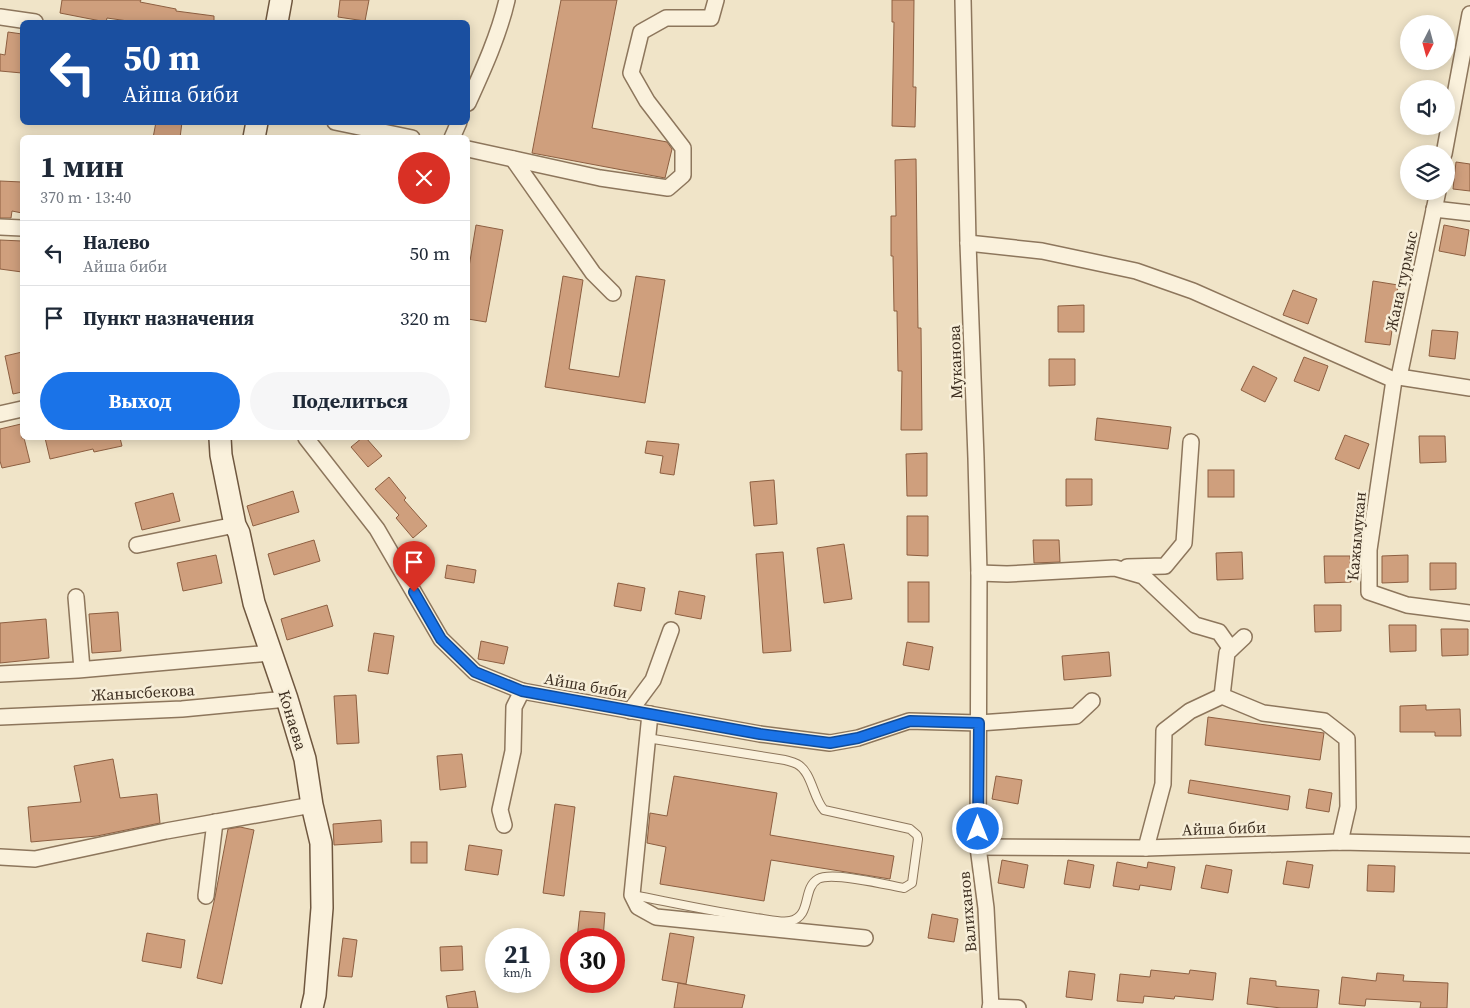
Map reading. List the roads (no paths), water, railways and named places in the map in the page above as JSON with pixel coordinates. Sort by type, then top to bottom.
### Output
[{"type":"main road","points":[[277,20],[281,0]]},
{"type":"main road","name":"Конаева","points":[[220,440],[235,525],[254,603],[287,699],[305,759],[320,843],[322,908],[315,995],[312,1008]]},
{"type":"street","points":[[470,98],[504,13],[507,0]]},
{"type":"street","points":[[470,149],[600,178],[668,188],[683,175],[683,148],[647,101],[631,73],[641,32],[666,18],[711,18],[716,0]]},
{"type":"street","name":"Муканова","points":[[963,0],[968,243],[979,573],[979,723]]},
{"type":"street","points":[[1446,145],[1467,46],[1470,14]]},
{"type":"street","points":[[0,17],[21,20]]},
{"type":"street","points":[[349,125],[398,135]]},
{"type":"street","points":[[513,159],[593,273],[613,293]]},
{"type":"street","name":"Жана турмыс","points":[[1396,378],[1436,200]]},
{"type":"street","points":[[1434,209],[1470,213]]},
{"type":"street","points":[[0,227],[20,228]]},
{"type":"street","points":[[968,243],[1042,251],[1136,271],[1193,291],[1396,378],[1470,388]]},
{"type":"street","name":"Кажымукан","points":[[1396,378],[1369,550],[1369,592],[1407,605],[1470,613]]},
{"type":"street","points":[[0,414],[20,409]]},
{"type":"street","name":"Айша биби","points":[[308,440],[377,529],[441,639],[475,672],[522,691],[760,734],[830,743],[858,738],[910,721],[979,723],[1076,716],[1092,701]]},
{"type":"street","points":[[979,573],[1007,574],[1165,566],[1184,543],[1191,442]]},
{"type":"street","points":[[137,545],[235,525]]},
{"type":"street","points":[[1116,568],[1143,576],[1195,625],[1219,632],[1231,649]]},
{"type":"street","points":[[76,597],[82,669]]},
{"type":"street","points":[[630,711],[653,680],[671,630]]},
{"type":"street","points":[[1222,696],[1227,653],[1244,637]]},
{"type":"street","points":[[0,674],[270,653]]},
{"type":"street","points":[[504,825],[500,810],[513,751],[514,707],[522,691]]},
{"type":"street","points":[[1146,848],[1163,784],[1164,730],[1190,711],[1222,696],[1263,712],[1324,721],[1347,739],[1348,807],[1340,842]]},
{"type":"street","name":"Жанысбекова","points":[[0,717],[182,708],[287,699]]},
{"type":"street","points":[[650,714],[632,895],[638,907],[656,916],[865,938]]},
{"type":"street","name":"Валиханов","points":[[979,723],[978,847],[986,908],[990,1007]]},
{"type":"street","points":[[0,857],[35,858],[166,831],[312,805]]},
{"type":"street","points":[[206,896],[215,822]]},
{"type":"street","name":"Айша биби","points":[[978,847],[1146,848],[1340,842],[1470,845]]},
{"type":"street","points":[[990,1007],[1018,1008]]},
{"type":"lane","points":[[632,895],[746,916],[790,921],[801,915],[805,908],[810,887],[818,879],[836,876],[904,888],[909,886],[912,883],[918,838],[910,829],[824,810],[817,803],[807,778],[798,764],[785,760],[647,738]]}]
